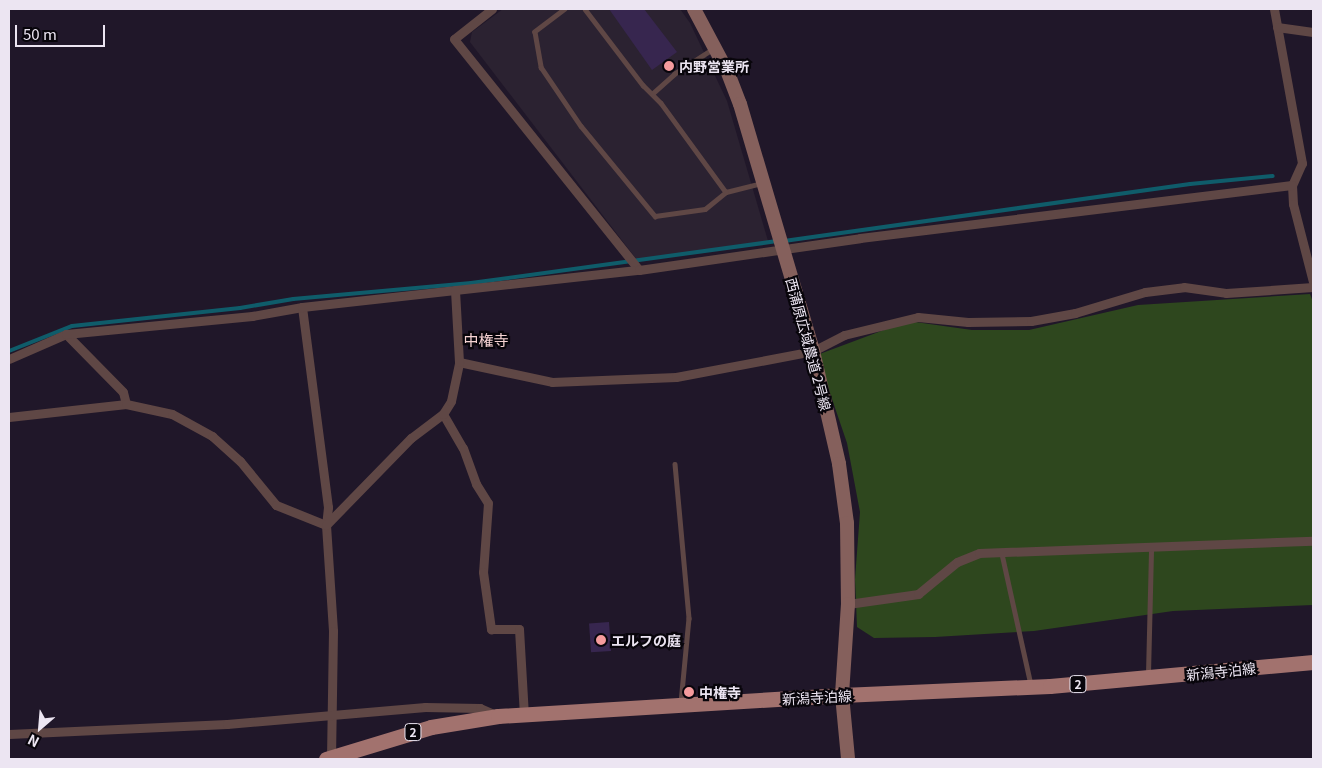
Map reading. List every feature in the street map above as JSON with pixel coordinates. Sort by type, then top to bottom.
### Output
[{"type":"main road","name":"新潟寺泊線","points":[[330,759],[432,726],[498,716],[842,695],[1031,687],[1313,662]]},
{"type":"street","points":[[492,9],[454,39],[639,270]]},
{"type":"street","name":"西蒲原広域農道 2号線","points":[[694,9],[715,48],[740,104],[813,351],[841,474],[847,523],[848,604],[842,695],[848,759]]},
{"type":"street","points":[[1274,9],[1302,163],[1292,185],[1293,204],[1311,268],[1313,282]]},
{"type":"street","points":[[1278,27],[1313,32]]},
{"type":"street","points":[[9,360],[66,334],[242,318],[302,307],[639,270],[1292,185]]},
{"type":"street","points":[[459,362],[552,382],[676,377],[813,351],[844,335],[918,317],[968,322],[1031,321],[1075,313],[1145,292],[1184,287],[1226,293],[1313,287]]},
{"type":"street","points":[[326,525],[411,438],[443,414],[451,401],[459,362],[455,290]]},
{"type":"street","points":[[302,307],[328,507],[326,525],[333,630],[330,759]]},
{"type":"street","points":[[66,334],[123,392],[126,404]]},
{"type":"street","points":[[9,417],[126,404],[172,414],[212,436],[240,461],[276,505],[326,525]]},
{"type":"street","points":[[443,414],[463,448],[476,484],[488,503],[483,572],[491,628],[519,629],[524,715]]},
{"type":"street","points":[[848,604],[918,594],[957,562],[978,553],[1002,554],[1151,546],[1313,541]]},
{"type":"street","points":[[9,734],[227,724],[443,707],[480,708],[498,716]]},
{"type":"lane","points":[[565,9],[535,32],[540,67],[581,126],[599,144],[655,216],[705,209],[726,192],[763,183]]},
{"type":"lane","points":[[585,9],[726,192]]},
{"type":"lane","points":[[652,94],[674,74],[715,48]]},
{"type":"lane","points":[[676,464],[689,618],[681,705]]},
{"type":"lane","points":[[1148,678],[1151,546]]},
{"type":"lane","points":[[1002,554],[1031,687]]},
{"type":"shaded area","name":"内野営業所","points":[[503,9],[680,9],[690,23],[727,101],[768,241],[637,260],[470,42],[472,32]]},
{"type":"green space","points":[[1310,294],[1313,302],[1313,605],[1173,611],[1034,631],[935,637],[874,638],[857,627],[855,579],[860,512],[847,443],[817,355],[908,321],[972,330],[1029,330],[1138,305]]},
{"type":"building","points":[[609,9],[644,9],[677,52],[652,70]]},
{"type":"building","name":"エルフの庭","points":[[609,622],[611,651],[591,652],[589,623]]},
{"type":"waterway","points":[[784,241],[1190,184],[1273,176]]},
{"type":"waterway","points":[[9,351],[72,326],[240,308],[293,299],[471,283],[777,241]]},
{"type":"place","name":"内野営業所","points":[[669,66]]},
{"type":"place","name":"エルフの庭","points":[[601,640]]},
{"type":"place","name":"中権寺","points":[[689,692]]},
{"type":"district","name":"中権寺","points":[[486,340]]}]
